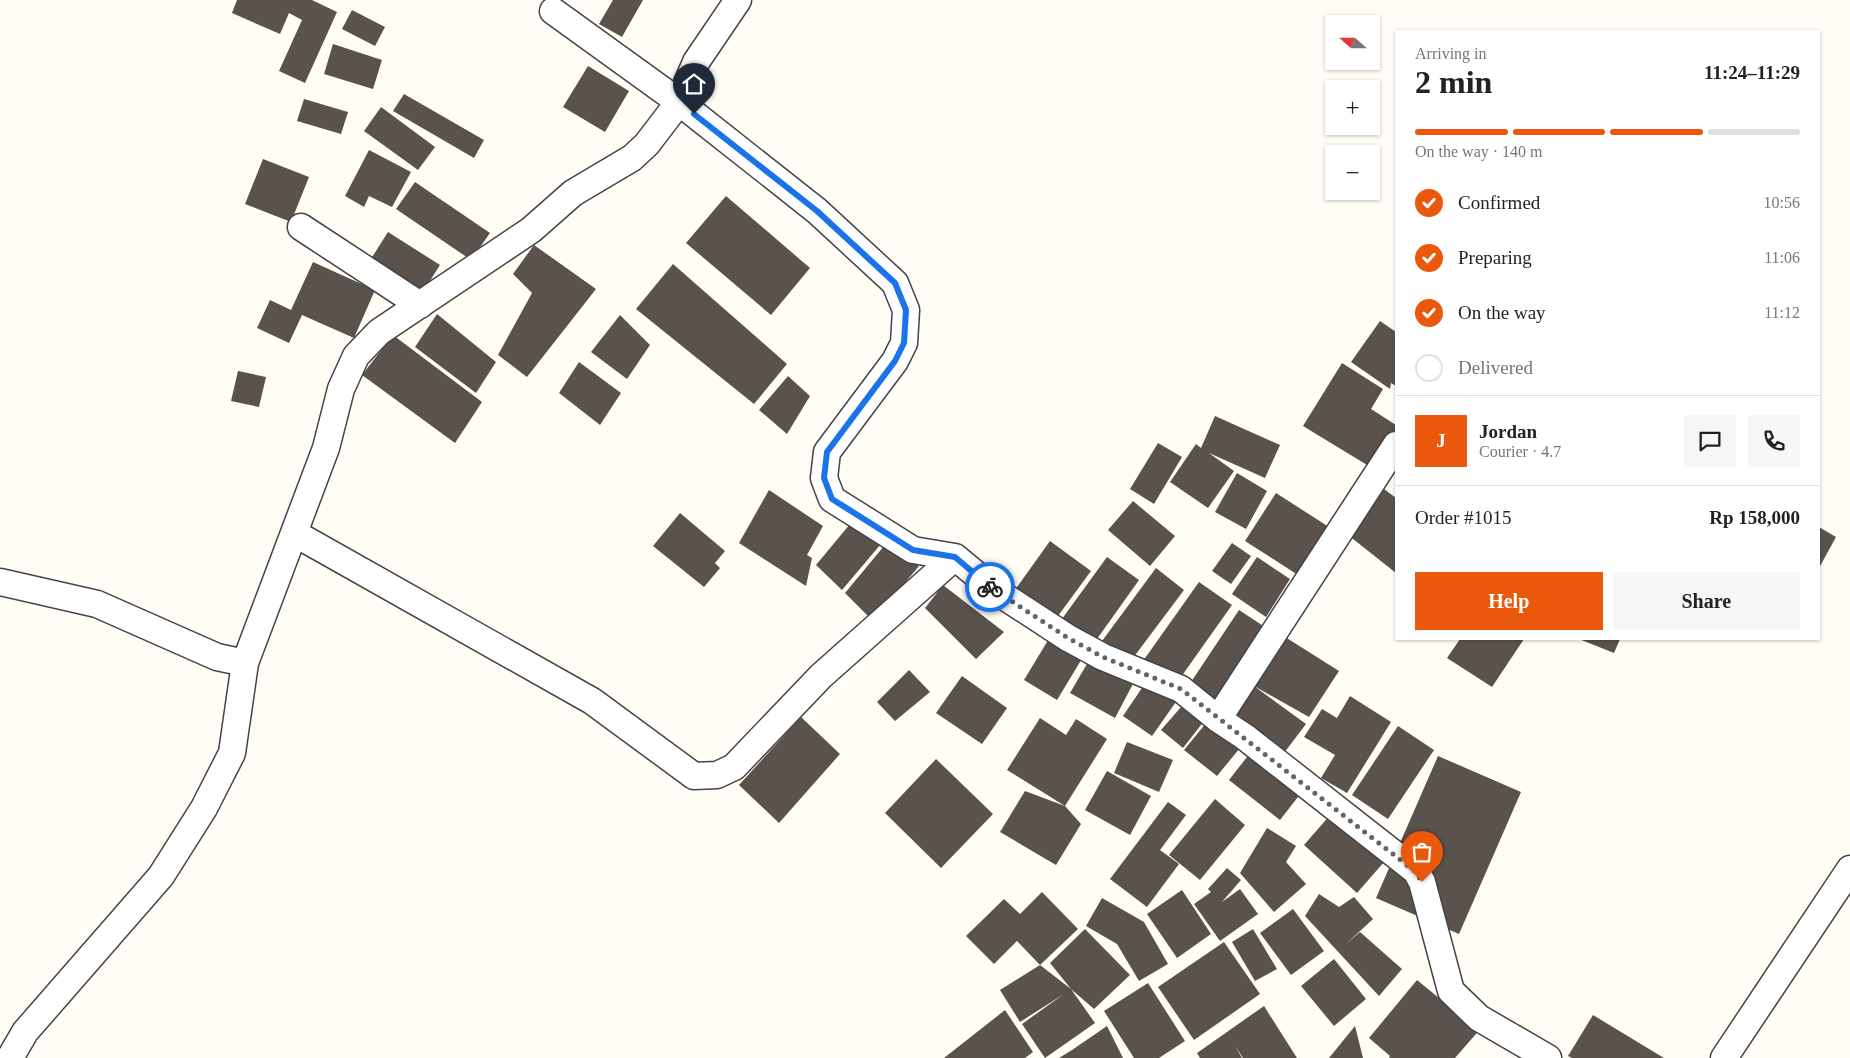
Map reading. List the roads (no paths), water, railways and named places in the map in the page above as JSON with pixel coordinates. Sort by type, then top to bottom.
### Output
[{"type":"street","points":[[10,1058],[25,1032],[162,876],[204,808],[232,753],[245,663],[326,448],[341,389],[356,356],[379,332],[531,230],[573,193],[632,158],[647,144],[679,102],[696,62],[738,0]]},
{"type":"street","points":[[553,11],[679,102],[817,211],[895,283],[906,310],[904,343],[895,361],[827,452],[824,478],[832,499],[913,550],[955,557],[996,591],[1068,638],[1103,657],[1181,689],[1218,719],[1245,737],[1416,872],[1422,882],[1451,991],[1479,1018],[1548,1058]]},
{"type":"street","points":[[301,227],[420,305]]},
{"type":"street","points":[[1218,719],[1395,447]]},
{"type":"street","points":[[294,533],[592,700],[694,776],[716,775],[734,767],[821,676],[955,557]]},
{"type":"street","points":[[0,582],[97,604],[217,657],[245,663]]},
{"type":"street","points":[[1724,1058],[1850,869]]}]
